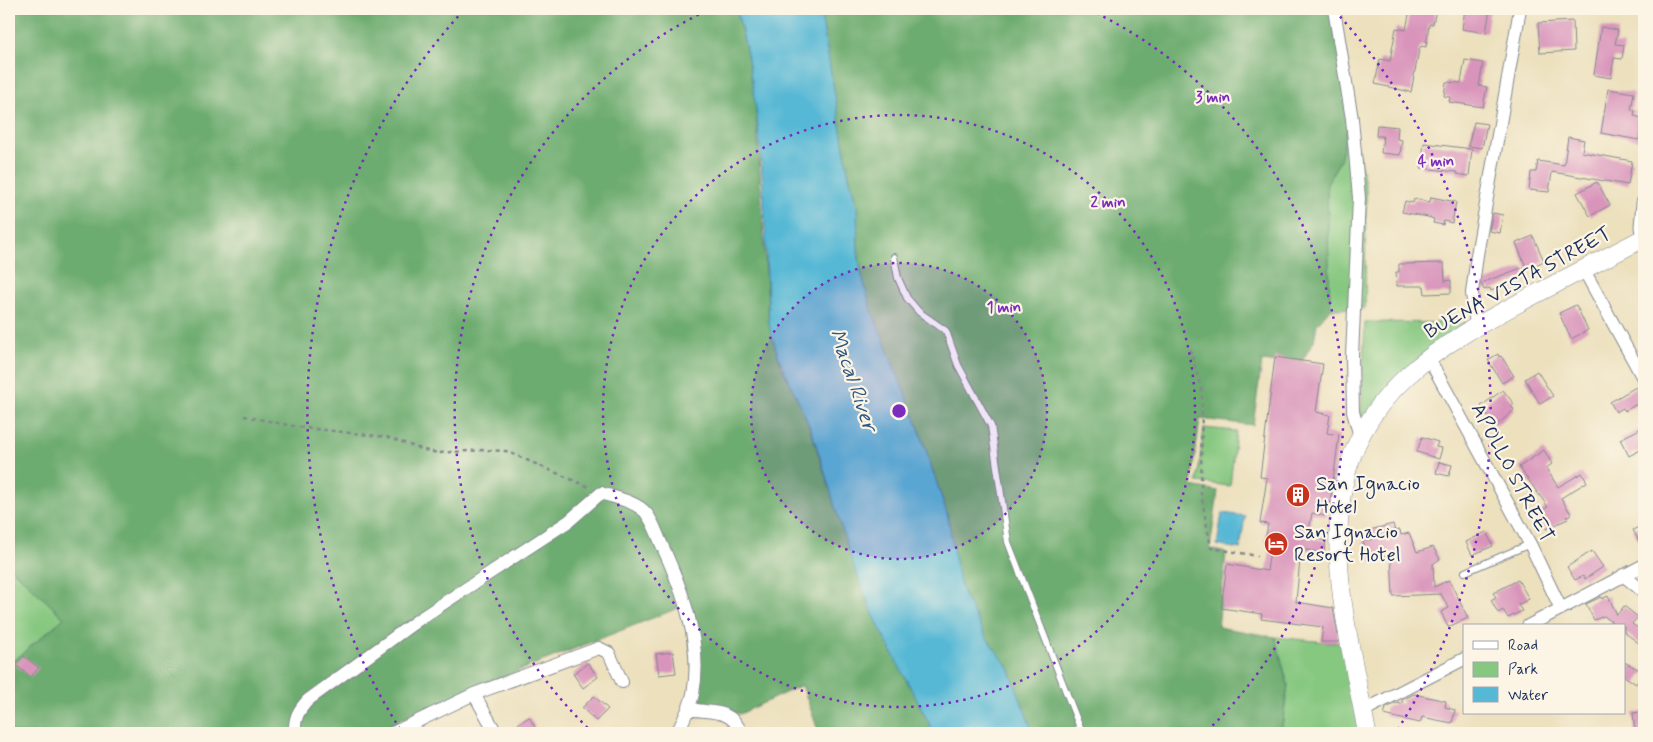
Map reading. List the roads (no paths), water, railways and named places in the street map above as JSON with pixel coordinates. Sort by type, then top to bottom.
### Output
[{"type":"main road","name":"BUENA VISTA STREET","points":[[1367,733],[1344,607],[1339,530],[1342,492],[1360,436],[1395,387],[1428,357],[1476,325],[1644,238]]},
{"type":"street","points":[[1334,9],[1352,118],[1359,198],[1352,356],[1353,412],[1360,436]]},
{"type":"street","points":[[1476,325],[1472,293],[1477,256],[1520,9]]},
{"type":"street","points":[[1644,203],[1642,227],[1644,238]]},
{"type":"street","points":[[1584,270],[1644,380]]},
{"type":"street","name":"APOLLO STREET","points":[[1428,357],[1530,544],[1561,609]]},
{"type":"street","points":[[296,733],[295,722],[298,711],[308,700],[418,620],[562,526],[601,493],[627,502],[645,512],[671,566],[685,602],[691,634],[694,680],[688,709],[677,733]]},
{"type":"street","points":[[1532,624],[1644,565]]},
{"type":"street","points":[[1623,576],[1644,592]]},
{"type":"street","points":[[393,733],[474,694],[599,648],[609,653],[622,682]]},
{"type":"street","points":[[1363,711],[1463,660]]},
{"type":"street","points":[[474,694],[496,733]]},
{"type":"street","points":[[688,709],[732,717],[737,722],[741,733]]},
{"type":"lane","points":[[894,257],[898,278],[907,298],[919,312],[946,331],[958,365],[991,426],[1008,542],[1082,733]]},
{"type":"lane","points":[[1465,572],[1530,544]]},
{"type":"water","name":"Macal River","points":[[736,9],[820,9],[849,177],[857,206],[858,251],[861,272],[871,309],[918,426],[948,517],[957,572],[964,595],[986,637],[1009,668],[1033,733],[934,733],[887,643],[862,588],[812,433],[782,366],[769,324],[762,165],[758,126],[746,48]]},
{"type":"water","points":[[1222,513],[1245,516],[1240,549],[1217,545]]},
{"type":"place","name":"San Ignacio Hotel","points":[[1298,495]]},
{"type":"place","name":"San Ignacio Resort Hotel","points":[[1276,544]]}]
